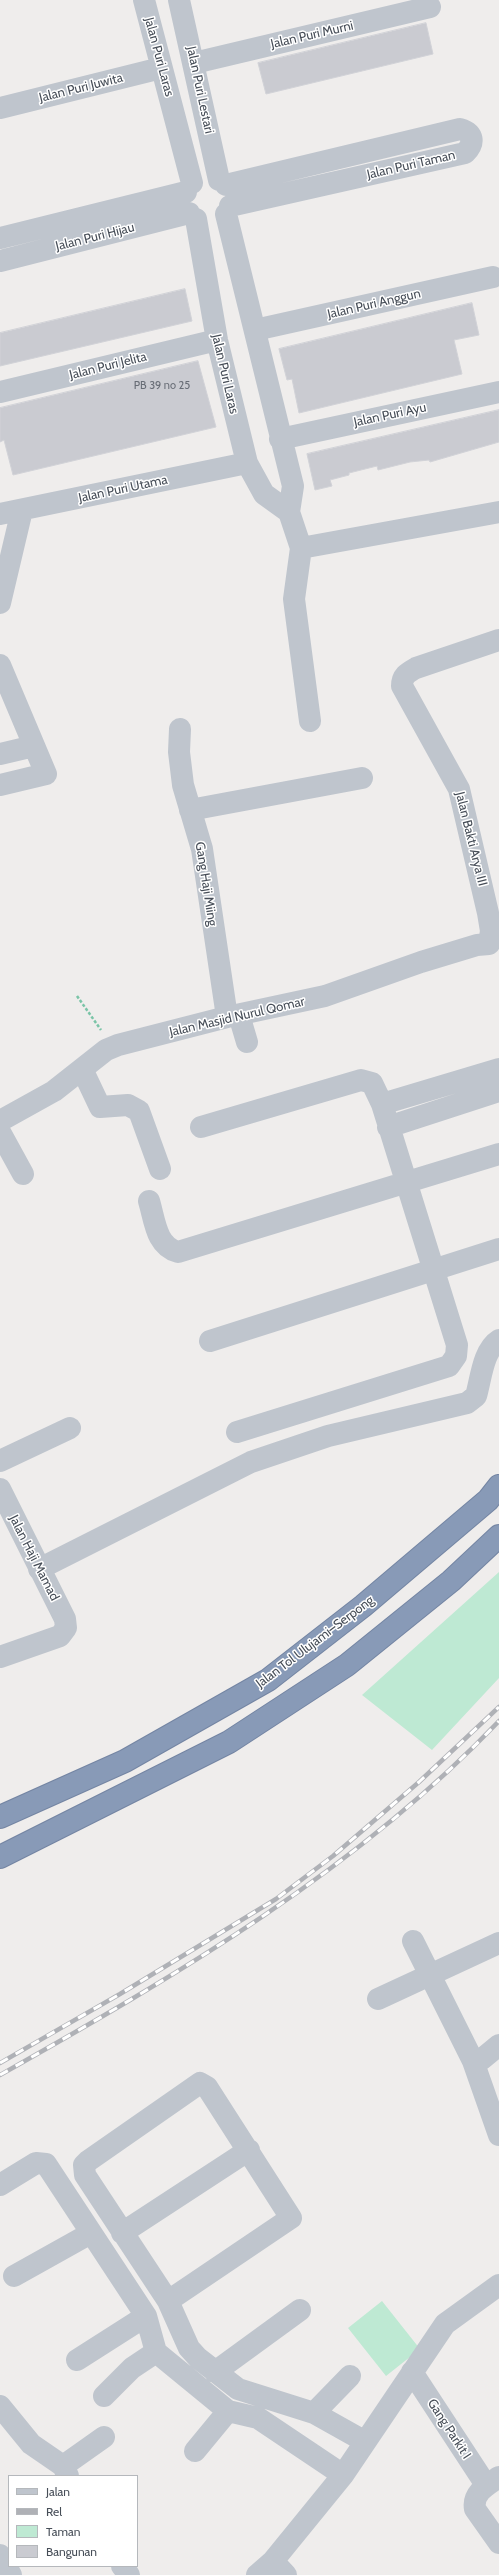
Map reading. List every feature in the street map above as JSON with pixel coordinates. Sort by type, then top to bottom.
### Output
[{"type":"highway","name":"Jalan Tol Ulujami–Serpong","points":[[0,1817],[125,1761],[268,1680],[363,1606],[488,1500],[499,1486]]},
{"type":"highway","points":[[3,1856],[230,1742],[347,1665],[451,1581],[499,1536]]},
{"type":"street","name":"Jalan Puri Laras","points":[[144,0],[191,202],[217,340],[247,463],[264,494],[289,512]]},
{"type":"street","name":"Jalan Puri Lestari","points":[[179,0],[225,196]]},
{"type":"street","name":"Jalan Puri Murni","points":[[194,63],[430,7]]},
{"type":"street","name":"Jalan Puri Juwita","points":[[0,108],[161,68]]},
{"type":"street","name":"Jalan Puri Taman","points":[[460,129],[468,131],[472,138],[471,147],[465,153],[225,196],[460,129]]},
{"type":"street","points":[[225,196],[217,221],[206,222],[191,202],[201,178],[210,177],[225,196],[280,439],[293,486],[289,512],[301,548],[294,599],[310,721]]},
{"type":"street","name":"Jalan Puri Hijau","points":[[0,238],[191,202]]},
{"type":"street","name":"Jalan Puri Hijau","points":[[0,261],[191,202]]},
{"type":"street","name":"Jalan Puri Anggun","points":[[255,330],[493,277]]},
{"type":"street","name":"Jalan Puri Jelita","points":[[0,392],[217,340]]},
{"type":"street","name":"Jalan Puri Ayu","points":[[280,439],[499,392]]},
{"type":"street","name":"Jalan Puri Utama","points":[[0,514],[247,463]]},
{"type":"street","points":[[0,603],[22,510]]},
{"type":"street","points":[[301,548],[499,512]]},
{"type":"street","name":"Jalan Bakti Arya III","points":[[494,949],[488,913],[463,798],[436,744],[402,686],[404,676],[416,668],[499,640]]},
{"type":"street","points":[[0,665],[46,774],[0,785]]},
{"type":"street","name":"Gang Haji Miing","points":[[180,729],[178,752],[190,810],[202,849],[233,1016],[247,1042]]},
{"type":"street","points":[[0,754],[34,746]]},
{"type":"street","points":[[190,810],[362,778]]},
{"type":"street","name":"Jalan Masjid Nurul Qomar","points":[[0,1121],[54,1091],[106,1050],[233,1016],[326,996],[421,962],[477,945],[494,949]]},
{"type":"street","points":[[82,1069],[100,1107],[128,1105],[139,1111],[160,1170]]},
{"type":"street","points":[[382,1104],[499,1069]]},
{"type":"street","points":[[201,1127],[361,1080],[372,1083],[382,1104],[457,1345],[456,1356],[449,1366],[237,1432]]},
{"type":"street","points":[[388,1127],[499,1092]]},
{"type":"street","points":[[0,1132],[24,1174]]},
{"type":"street","points":[[149,1201],[161,1242],[168,1249],[178,1252],[499,1154]]},
{"type":"street","points":[[210,1341],[499,1249]]},
{"type":"street","points":[[39,1569],[251,1462],[328,1436],[467,1403],[476,1396],[482,1372],[493,1344],[499,1340]]},
{"type":"street","points":[[0,1461],[70,1428]]},
{"type":"street","name":"Jalan Haji Mamad","points":[[0,1488],[65,1619],[66,1628],[60,1636],[0,1657]]},
{"type":"street","points":[[412,1941],[473,2061],[498,2131]]},
{"type":"street","points":[[378,1999],[431,1976],[499,1943]]},
{"type":"street","points":[[473,2061],[482,2060],[499,2045]]},
{"type":"street","points":[[168,2301],[291,2218],[249,2150],[207,2087],[200,2082],[84,2165],[85,2175],[168,2301],[189,2348],[215,2372],[238,2389],[314,2413],[364,2441]]},
{"type":"street","points":[[122,2233],[249,2150]]},
{"type":"street","points":[[0,2185],[36,2163],[46,2164],[146,2316],[156,2352],[228,2411],[258,2418],[343,2475]]},
{"type":"street","points":[[14,2276],[92,2233]]},
{"type":"street","points":[[257,2575],[280,2568],[343,2475],[364,2441],[445,2324],[499,2285]]},
{"type":"street","points":[[215,2372],[300,2310]]},
{"type":"street","points":[[78,2360],[146,2316]]},
{"type":"street","points":[[104,2396],[132,2368],[156,2352]]},
{"type":"street","name":"Gang Parkit I","points":[[412,2372],[492,2481]]},
{"type":"street","points":[[314,2413],[350,2376]]},
{"type":"street","points":[[0,2406],[31,2444],[65,2471],[104,2437]]},
{"type":"street","points":[[195,2451],[228,2411]]},
{"type":"street","points":[[492,2481],[477,2495],[475,2510],[499,2543]]},
{"type":"street","points":[[0,2555],[11,2575]]},
{"type":"street","points":[[123,2567],[129,2575]]},
{"type":"path","points":[[77,996],[100,1026],[106,1050]]},
{"type":"green space","points":[[499,1572],[499,1678],[432,1750],[362,1695]]},
{"type":"green space","points":[[382,2301],[420,2349],[386,2376],[348,2328]]},
{"type":"building","points":[[426,23],[433,54],[266,94],[258,63]]},
{"type":"building","points":[[185,289],[192,321],[0,366],[0,333]]},
{"type":"building","points":[[472,303],[479,335],[454,340],[462,374],[299,413],[292,379],[287,380],[279,349]]},
{"type":"building","points":[[198,361],[216,427],[13,475],[4,440],[0,442],[0,408]]},
{"type":"building","points":[[499,410],[499,442],[430,462],[429,460],[410,462],[378,470],[377,466],[349,473],[349,475],[330,480],[332,486],[315,490],[307,454]]},
{"type":"railway","points":[[0,2063],[120,1994],[276,1899],[333,1856],[419,1782],[499,1707]]},
{"type":"railway","points":[[0,2075],[133,1998],[263,1916],[325,1872],[386,1825],[444,1775],[499,1721]]}]
